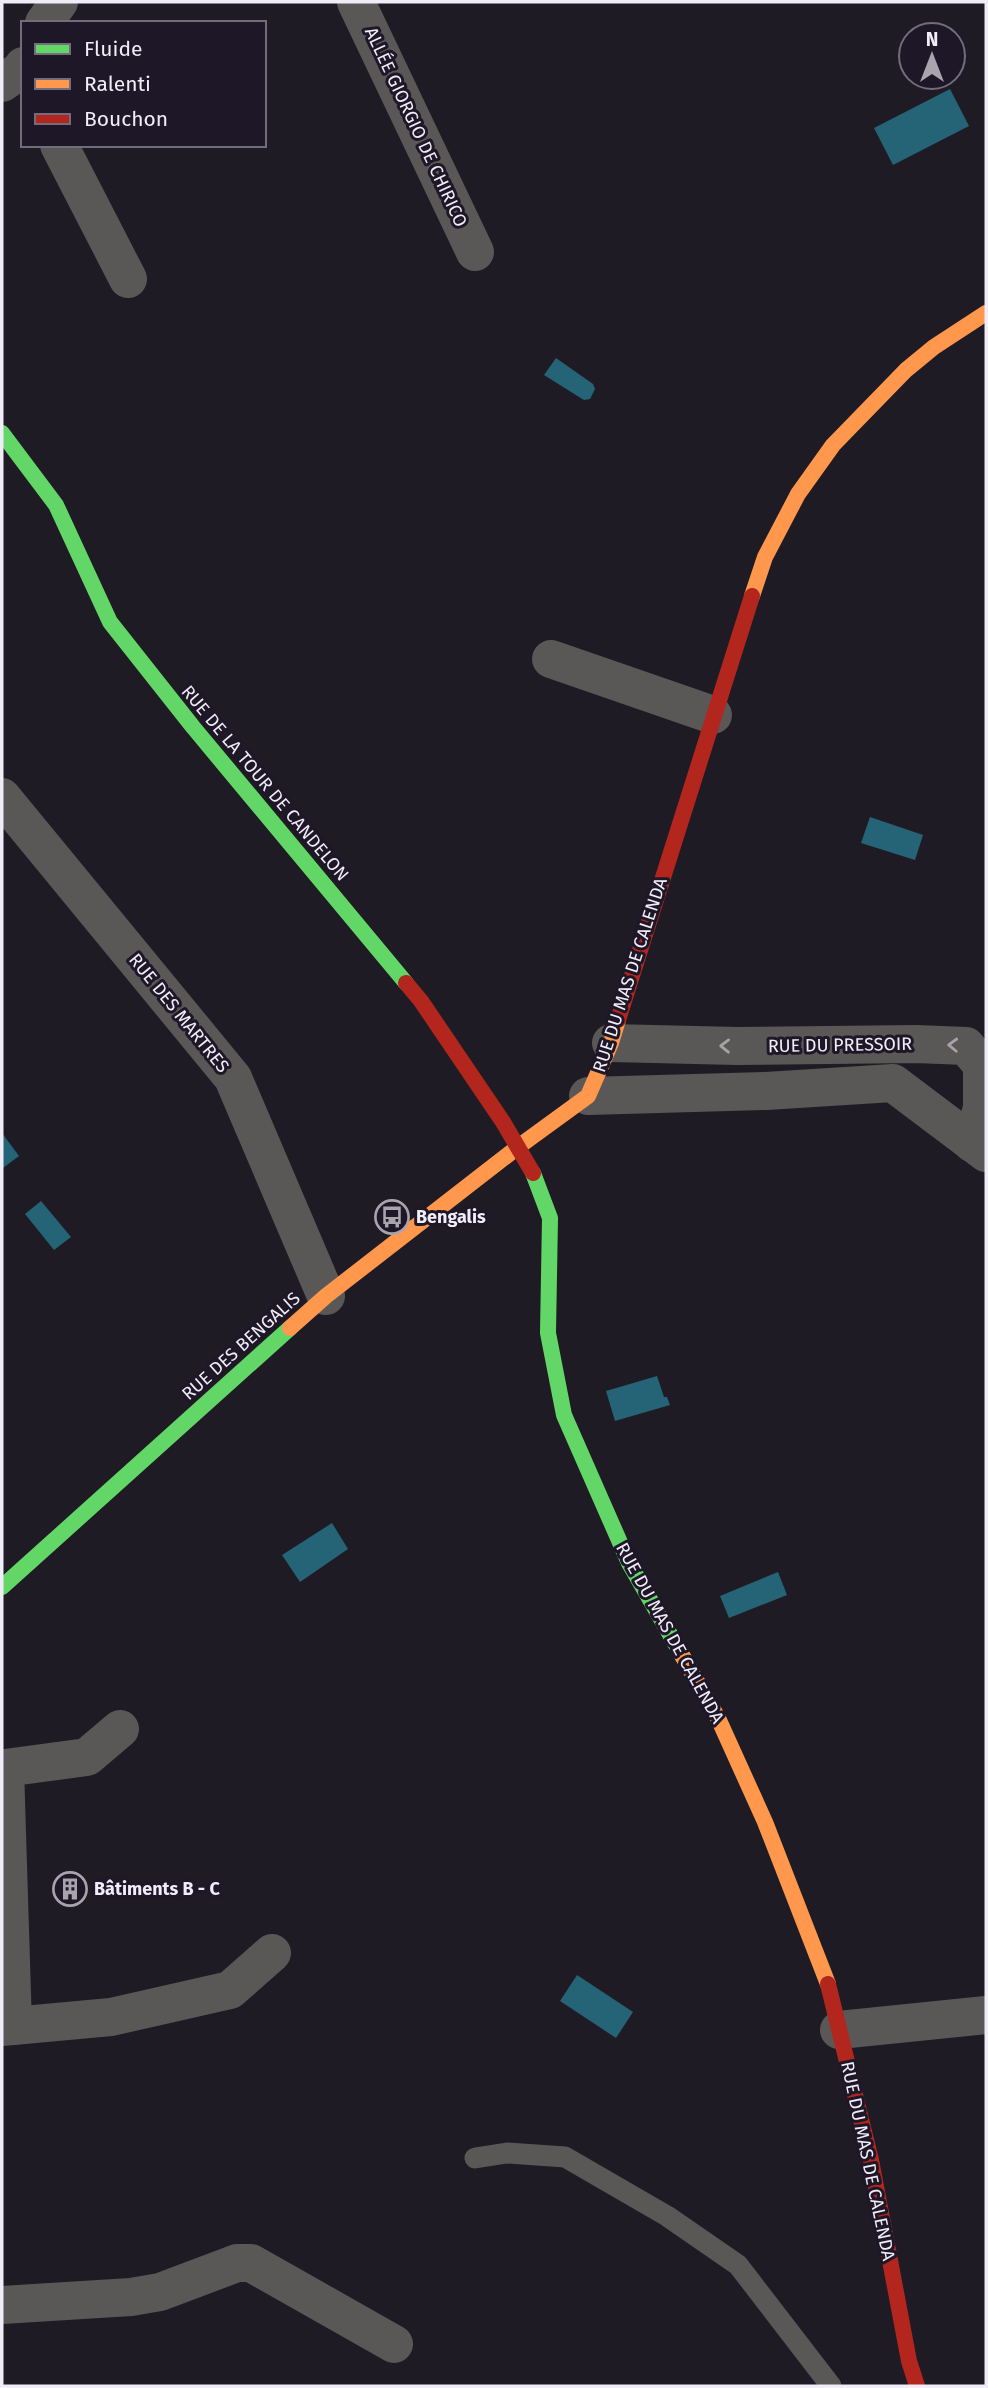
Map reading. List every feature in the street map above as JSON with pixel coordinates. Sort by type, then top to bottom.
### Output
[{"type":"street","points":[[45,21],[59,2]]},
{"type":"street","name":"ALLÉE GIORGIO DE CHIRICO","points":[[356,2],[475,252]]},
{"type":"street","points":[[61,147],[128,279]]},
{"type":"street","name":"RUE DU MAS DE CALENDA","points":[[588,1096],[611,1043],[765,557],[798,494],[833,445],[906,370],[934,347],[986,313]]},
{"type":"street","name":"RUE DE LA TOUR DE CANDELON","points":[[2,433],[57,505],[110,622],[193,727],[421,1001],[518,1147]]},
{"type":"street","points":[[551,659],[713,715]]},
{"type":"street","name":"RUE DES MARTRES","points":[[2,797],[233,1078],[326,1296]]},
{"type":"street","name":"RUE DU PRESSOIR","points":[[611,1043],[966,1046],[982,1065],[979,1148]]},
{"type":"street","name":"RUE DU PRESSOIR","points":[[588,1096],[752,1092],[894,1083],[979,1148]]},
{"type":"street","points":[[518,1147],[588,1096]]},
{"type":"street","name":"RUE DU MAS DE CALENDA","points":[[518,1147],[537,1180],[550,1218],[548,1333],[564,1415],[629,1563],[718,1718],[750,1788],[827,1981],[872,2160],[909,2361],[917,2386]]},
{"type":"street","name":"RUE DES BENGALIS","points":[[2,1587],[326,1296],[518,1147]]},
{"type":"street","points":[[120,1729],[87,1757],[5,1768],[7,2027],[111,2017],[230,1990],[272,1953]]},
{"type":"street","points":[[839,2030],[986,2015]]},
{"type":"street","points":[[2,2305],[131,2297],[160,2292],[237,2263],[251,2263],[394,2344]]},
{"type":"lane","points":[[475,2158],[507,2152],[565,2157],[667,2216],[738,2265],[831,2386]]},
{"type":"water","points":[[946,91],[951,91],[969,126],[893,165],[874,128]]},
{"type":"water","points":[[556,358],[593,384],[595,389],[590,399],[584,400],[544,375]]},
{"type":"water","points":[[870,817],[923,835],[915,860],[861,843]]},
{"type":"water","points":[[2,1133],[19,1156],[3,1168],[2,1166]]},
{"type":"water","points":[[41,1201],[71,1237],[54,1250],[25,1214]]},
{"type":"water","points":[[657,1376],[664,1397],[667,1397],[670,1405],[615,1421],[606,1391]]},
{"type":"water","points":[[332,1523],[348,1549],[300,1582],[282,1555]]},
{"type":"water","points":[[778,1572],[787,1595],[729,1618],[720,1596]]},
{"type":"water","points":[[577,1975],[633,2012],[616,2038],[560,2001]]},
{"type":"traffic: fast","points":[[2,433],[56,505],[110,622],[193,727],[406,983]]},
{"type":"traffic: fast","points":[[533,1173],[550,1218],[548,1333],[564,1415],[629,1563],[683,1657]]},
{"type":"traffic: fast","points":[[2,1587],[290,1328]]},
{"type":"traffic: slow","points":[[752,596],[765,557],[798,494],[833,445],[906,370],[934,347],[986,313]]},
{"type":"traffic: slow","points":[[290,1328],[326,1296],[588,1096],[618,1020]]},
{"type":"traffic: slow","points":[[683,1657],[718,1718],[765,1822],[828,1984]]},
{"type":"traffic: jam","points":[[618,1020],[752,596]]},
{"type":"traffic: jam","points":[[406,983],[503,1122],[533,1173]]},
{"type":"traffic: jam","points":[[828,1984],[871,2160],[909,2361],[917,2386]]},
{"type":"place","name":"Bengalis","points":[[392,1217]]},
{"type":"place","name":"Bâtiments B - C","points":[[70,1889]]}]
